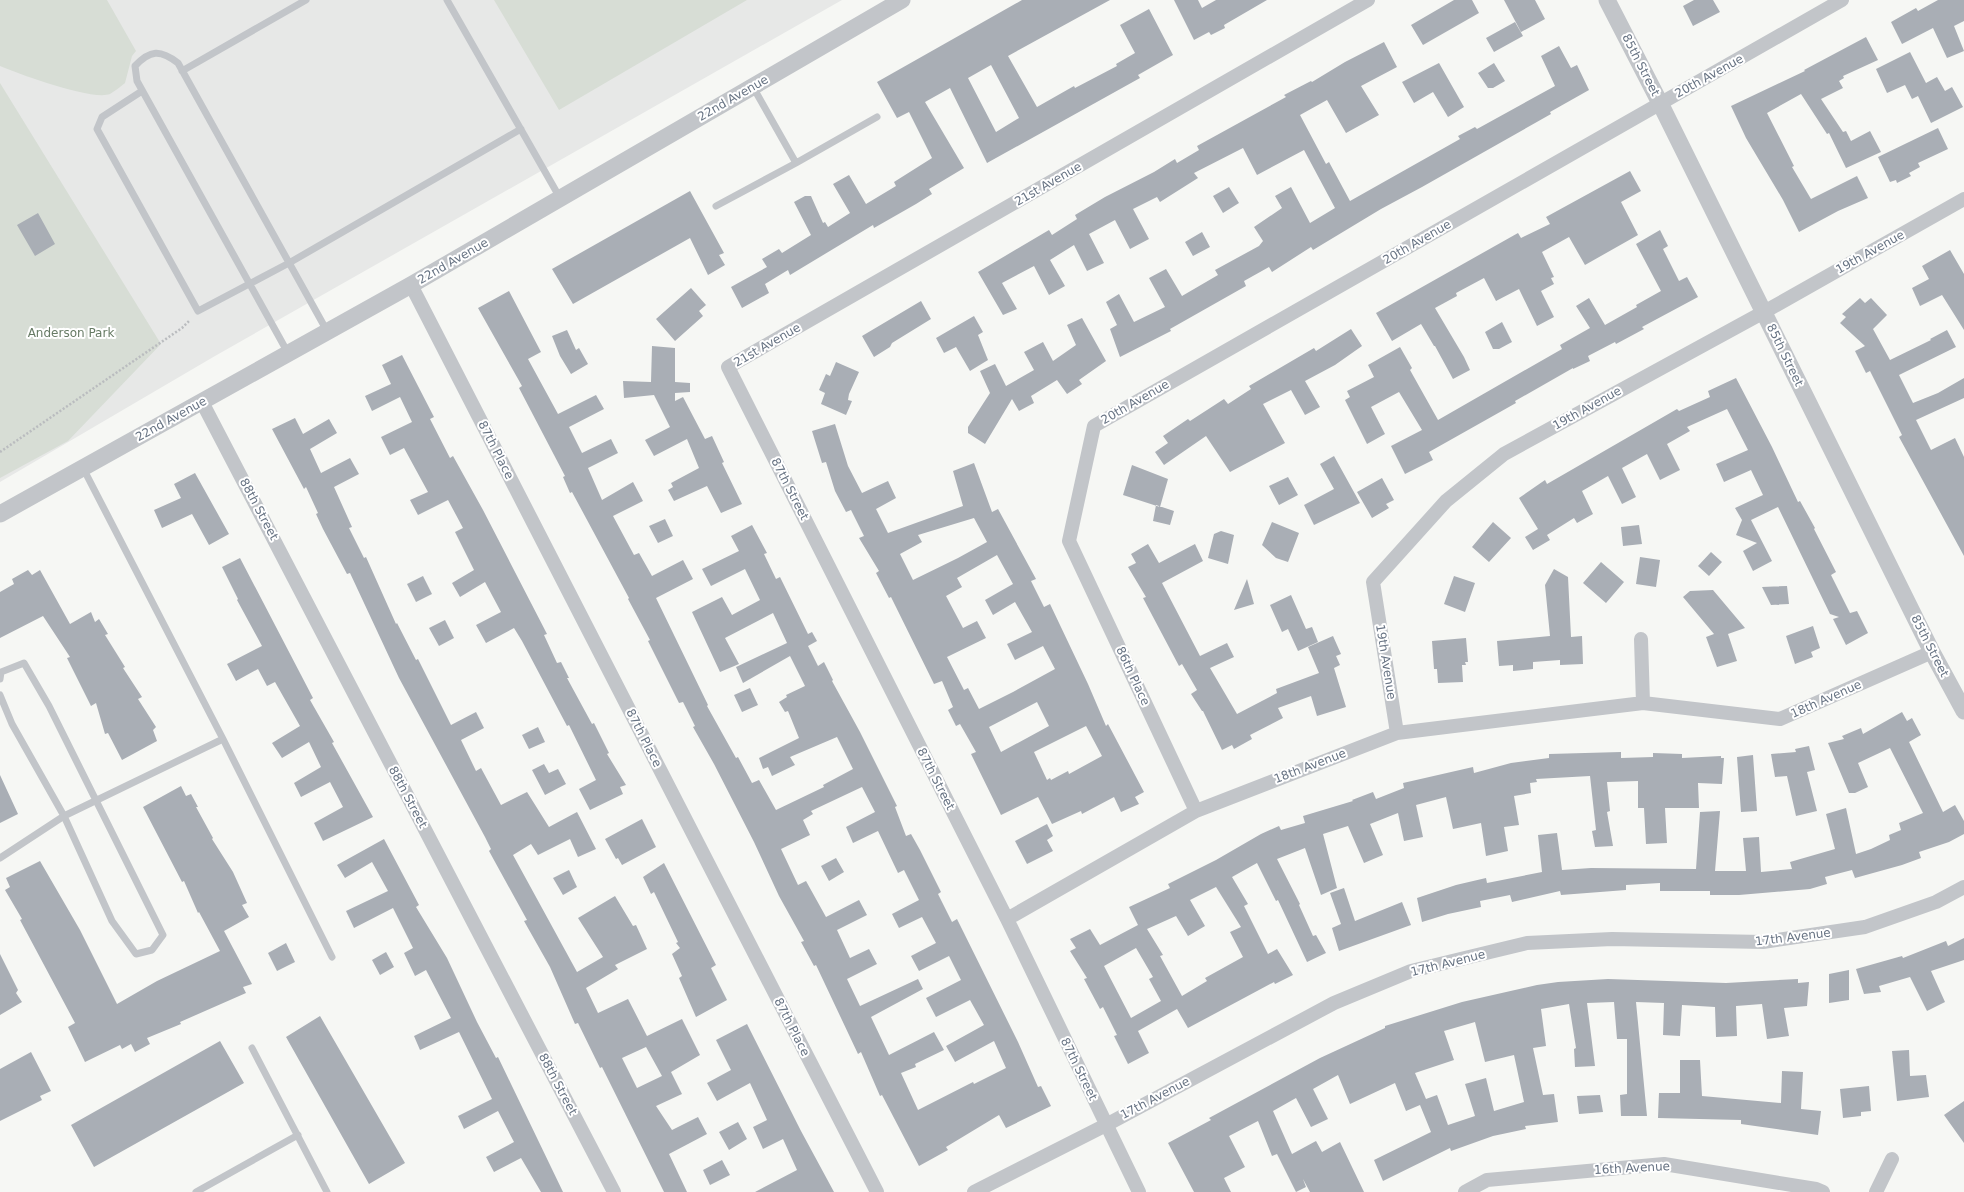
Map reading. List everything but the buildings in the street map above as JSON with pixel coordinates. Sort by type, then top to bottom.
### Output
[{"type":"street","name":"22nd Avenue","points":[[0,514],[411,285],[902,0]]},
{"type":"street","name":"21st Avenue","points":[[728,367],[1368,0]]},
{"type":"street","name":"85th Street","points":[[1607,0],[1660,103],[1932,652],[1964,711]]},
{"type":"street","name":"20th Avenue","points":[[1069,541],[1094,426],[1842,0]]},
{"type":"street","name":"19th Avenue","points":[[1397,733],[1373,582],[1446,501],[1504,454],[1764,312],[1964,199]]},
{"type":"street","name":"87th Place","points":[[411,285],[878,1192]]},
{"type":"street","name":"87th Street","points":[[728,367],[1007,919],[1139,1192]]},
{"type":"street","name":"88th Street","points":[[202,402],[614,1192]]},
{"type":"street","name":"86th Place","points":[[1069,541],[1196,811]]},
{"type":"street","points":[[1642,640],[1643,702]]},
{"type":"street","name":"18th Avenue","points":[[1007,919],[1196,811],[1397,733],[1643,702],[1780,719],[1932,652]]},
{"type":"street","name":"17th Avenue","points":[[974,1192],[1106,1125],[1334,1003],[1411,971],[1527,943],[1612,939],[1763,942],[1865,927],[1936,902],[1964,887]]},
{"type":"street","points":[[1876,1192],[1892,1158]]},
{"type":"street","name":"16th Avenue","points":[[1465,1192],[1487,1180],[1664,1164],[1816,1189],[1823,1192]]},
{"type":"lane","points":[[182,71],[306,0]]},
{"type":"lane","points":[[447,0],[560,198]]},
{"type":"lane","points":[[289,353],[137,81],[135,66],[144,57],[154,53],[167,54],[178,62],[328,332]]},
{"type":"lane","points":[[753,87],[796,163]]},
{"type":"lane","points":[[142,91],[102,116],[97,129],[198,312],[289,263],[521,129]]},
{"type":"lane","points":[[716,206],[877,117]]},
{"type":"lane","points":[[83,468],[223,739],[332,957]]},
{"type":"lane","points":[[0,680],[1,672],[24,663],[49,706],[163,936],[152,950],[136,954],[112,921],[64,816],[12,724],[0,695]]},
{"type":"lane","points":[[0,858],[64,816],[223,739]]},
{"type":"lane","points":[[252,1048],[327,1192]]},
{"type":"lane","points":[[196,1192],[298,1135]]},
{"type":"path","points":[[0,452],[182,328],[198,312]]},
{"type":"shaded area","points":[[0,0],[842,0],[215,356],[0,482]]},
{"type":"green space","points":[[0,0],[107,0],[136,51],[132,56],[125,83],[110,94],[88,94],[55,86],[0,66]]},
{"type":"green space","points":[[494,0],[747,0],[559,110]]},
{"type":"green space","name":"Anderson Park","points":[[0,83],[161,344],[68,441],[0,478]]}]
